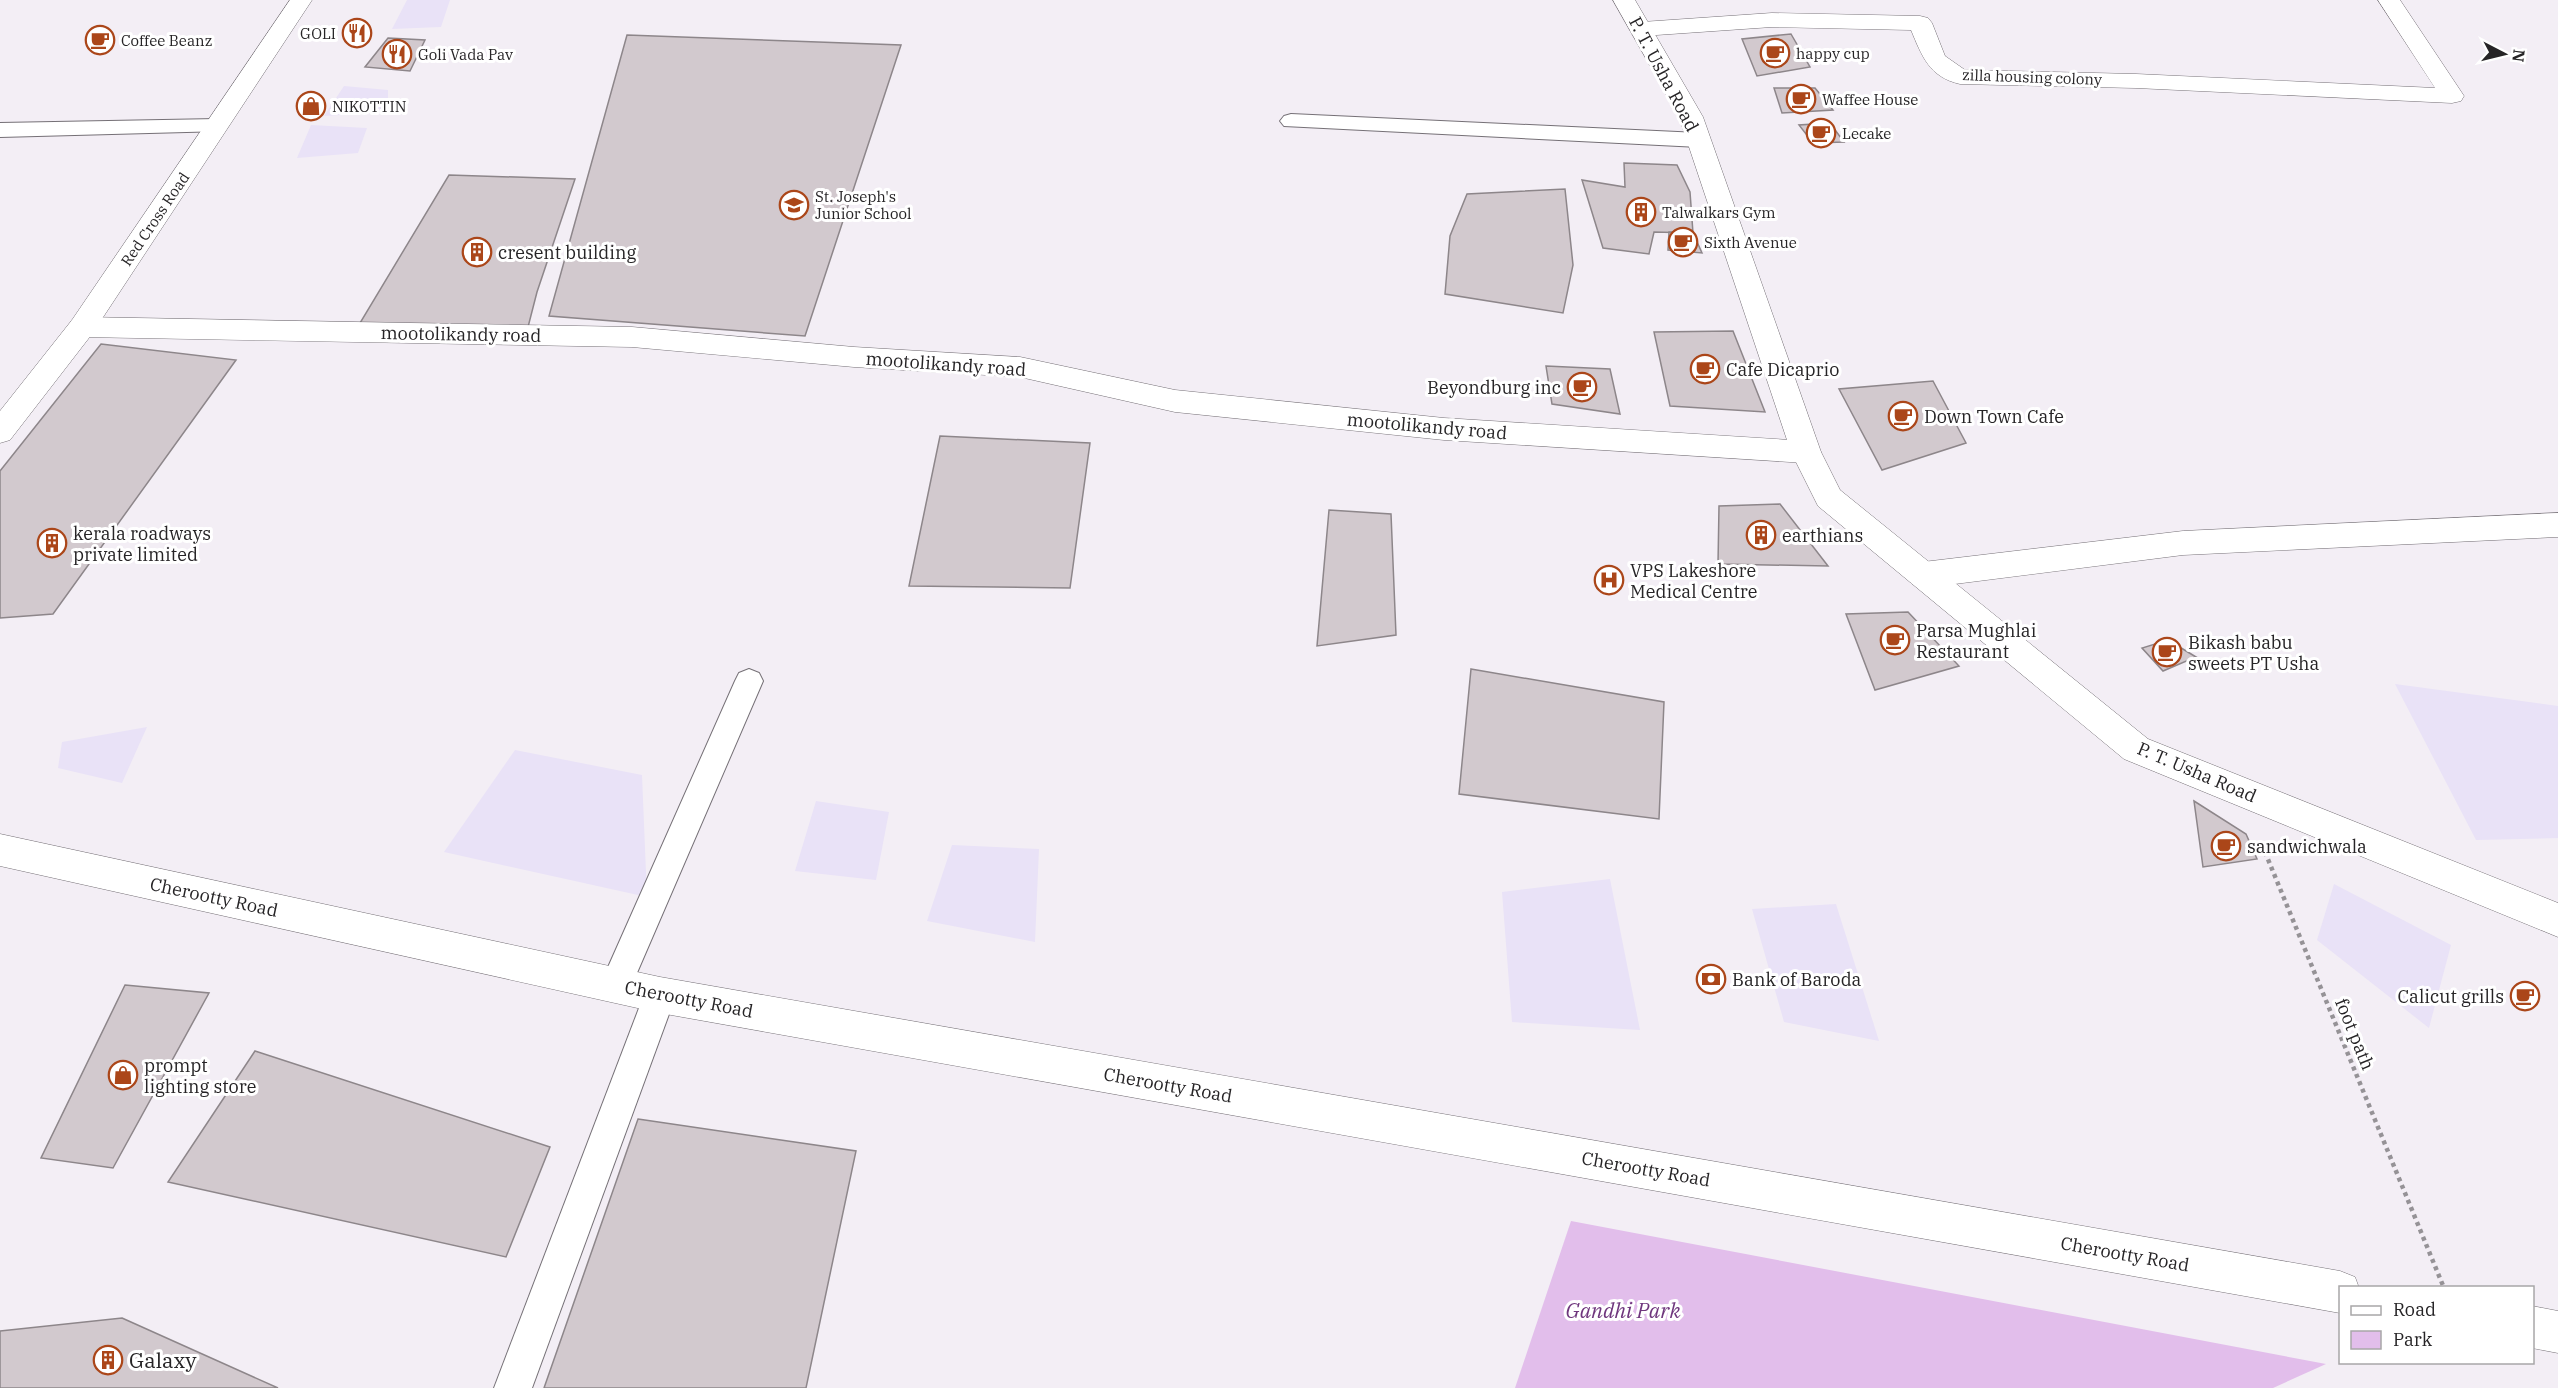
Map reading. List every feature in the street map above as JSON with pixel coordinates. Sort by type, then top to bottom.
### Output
[{"type":"street","name":"Red Cross Road","points":[[0,432],[82,327],[301,0]]},
{"type":"street","name":"P. T. Usha Road","points":[[1624,0],[1691,117],[1806,452],[1829,498],[2136,749],[2558,920]]},
{"type":"street","name":"zilla housing colony","points":[[1642,29],[1772,20],[1920,23],[1935,60],[1960,77],[2148,81],[2452,96],[2389,0]]},
{"type":"street","name":"mootolikandy road","points":[[82,327],[632,337],[854,357],[1020,367],[1174,401],[1444,429],[1806,452]]},
{"type":"street","points":[[1923,575],[2183,543],[2558,525]]},
{"type":"street","name":"Cherootty Road","points":[[0,850],[660,995],[2339,1292]]},
{"type":"street","points":[[2534,1328],[2558,1332]]},
{"type":"lane","points":[[1291,121],[1699,140]]},
{"type":"lane","points":[[0,130],[217,126]]},
{"type":"lane","points":[[616,985],[749,681]]},
{"type":"lane","points":[[513,1388],[660,995]]},
{"type":"path","name":"foot path","points":[[2240,791],[2444,1286]]},
{"type":"shaded area","points":[[407,0],[450,0],[441,27],[392,29]]},
{"type":"shaded area","points":[[344,86],[388,90],[388,112],[324,116]]},
{"type":"shaded area","points":[[311,125],[367,128],[358,153],[297,158]]},
{"type":"shaded area","points":[[2395,684],[2558,706],[2558,838],[2476,840]]},
{"type":"shaded area","points":[[147,727],[122,783],[58,768],[62,742]]},
{"type":"shaded area","points":[[515,750],[642,775],[647,897],[444,852]]},
{"type":"shaded area","points":[[816,801],[889,812],[876,880],[795,871]]},
{"type":"shaded area","points":[[952,845],[1039,849],[1035,942],[927,921]]},
{"type":"shaded area","points":[[1610,879],[1640,1030],[1512,1022],[1502,892]]},
{"type":"shaded area","points":[[2334,884],[2451,945],[2429,1028],[2317,940]]},
{"type":"shaded area","points":[[1836,904],[1879,1041],[1784,1022],[1752,909]]},
{"type":"green space","name":"Gandhi Park","points":[[1571,1221],[2326,1364],[2273,1388],[1515,1388]]},
{"type":"building","name":"happy cup","points":[[1791,34],[1810,67],[1757,76],[1742,39]]},
{"type":"building","points":[[627,35],[901,45],[805,336],[549,316]]},
{"type":"building","name":"Goli Vada Pav","points":[[388,38],[425,40],[410,71],[365,67]]},
{"type":"building","name":"Waffee House","points":[[1774,88],[1815,88],[1833,110],[1782,113]]},
{"type":"building","name":"Lecake","points":[[1830,123],[1844,142],[1813,143],[1799,125]]},
{"type":"building","name":"Talwalkars Gym","points":[[1624,163],[1677,165],[1690,192],[1693,233],[1654,232],[1649,254],[1603,248],[1582,180],[1625,187]]},
{"type":"building","name":"cresent building","points":[[449,175],[575,179],[537,292],[527,331],[357,328]]},
{"type":"building","points":[[1565,189],[1573,265],[1563,313],[1445,294],[1450,236],[1467,194]]},
{"type":"building","name":"Sixth Avenue","points":[[1669,232],[1693,233],[1702,253],[1668,250]]},
{"type":"building","name":"Cafe Dicaprio","points":[[1733,331],[1765,412],[1670,406],[1654,332]]},
{"type":"building","name":"kerala roadways private limited","points":[[101,344],[236,360],[53,614],[0,618],[0,471]]},
{"type":"building","name":"Beyondburg inc","points":[[1546,366],[1610,369],[1620,414],[1552,404]]},
{"type":"building","name":"Down Town Cafe","points":[[1933,381],[1966,443],[1882,470],[1839,389]]},
{"type":"building","points":[[940,436],[1090,443],[1070,588],[909,586]]},
{"type":"building","name":"earthians","points":[[1780,504],[1828,566],[1718,564],[1719,506]]},
{"type":"building","points":[[1329,510],[1391,514],[1396,635],[1317,646]]},
{"type":"building","name":"Parsa Mughlai Restaurant","points":[[1908,612],[1959,666],[1875,690],[1846,614]]},
{"type":"building","name":"Bikash babu sweets PT Usha","points":[[2168,640],[2196,657],[2163,671],[2142,648]]},
{"type":"building","points":[[1471,669],[1664,702],[1659,819],[1459,794]]},
{"type":"building","name":"sandwichwala","points":[[2194,801],[2246,834],[2257,859],[2203,867]]},
{"type":"building","name":"prompt lighting store","points":[[125,985],[209,993],[113,1168],[41,1158]]},
{"type":"building","points":[[255,1051],[550,1147],[506,1257],[168,1182]]},
{"type":"building","points":[[638,1119],[856,1151],[806,1388],[544,1388]]},
{"type":"building","name":"Galaxy","points":[[122,1318],[278,1388],[0,1388],[0,1331]]},
{"type":"place","name":"GOLI","points":[[357,33]]},
{"type":"place","name":"Coffee Beanz","points":[[100,40]]},
{"type":"place","name":"happy cup","points":[[1775,53]]},
{"type":"place","name":"Goli Vada Pav","points":[[397,54]]},
{"type":"place","name":"Waffee House","points":[[1801,99]]},
{"type":"place","name":"NIKOTTIN","points":[[311,106]]},
{"type":"place","name":"Lecake","points":[[1821,133]]},
{"type":"place","name":"St. Joseph's Junior School","points":[[794,205]]},
{"type":"place","name":"Talwalkars Gym","points":[[1641,212]]},
{"type":"place","name":"Sixth Avenue","points":[[1683,242]]},
{"type":"place","name":"cresent building","points":[[477,252]]},
{"type":"place","name":"Cafe Dicaprio","points":[[1705,369]]},
{"type":"place","name":"Beyondburg inc","points":[[1582,387]]},
{"type":"place","name":"Down Town Cafe","points":[[1903,416]]},
{"type":"place","name":"earthians","points":[[1761,535]]},
{"type":"place","name":"kerala roadways private limited","points":[[52,543]]},
{"type":"place","name":"VPS Lakeshore Medical Centre","points":[[1609,580]]},
{"type":"place","name":"Parsa Mughlai Restaurant","points":[[1895,640]]},
{"type":"place","name":"Bikash babu sweets PT Usha","points":[[2167,652]]},
{"type":"place","name":"sandwichwala","points":[[2226,846]]},
{"type":"place","name":"Bank of Baroda","points":[[1711,979]]},
{"type":"place","name":"Calicut grills","points":[[2525,996]]},
{"type":"place","name":"prompt lighting store","points":[[123,1075]]},
{"type":"place","name":"Galaxy","points":[[108,1360]]}]
